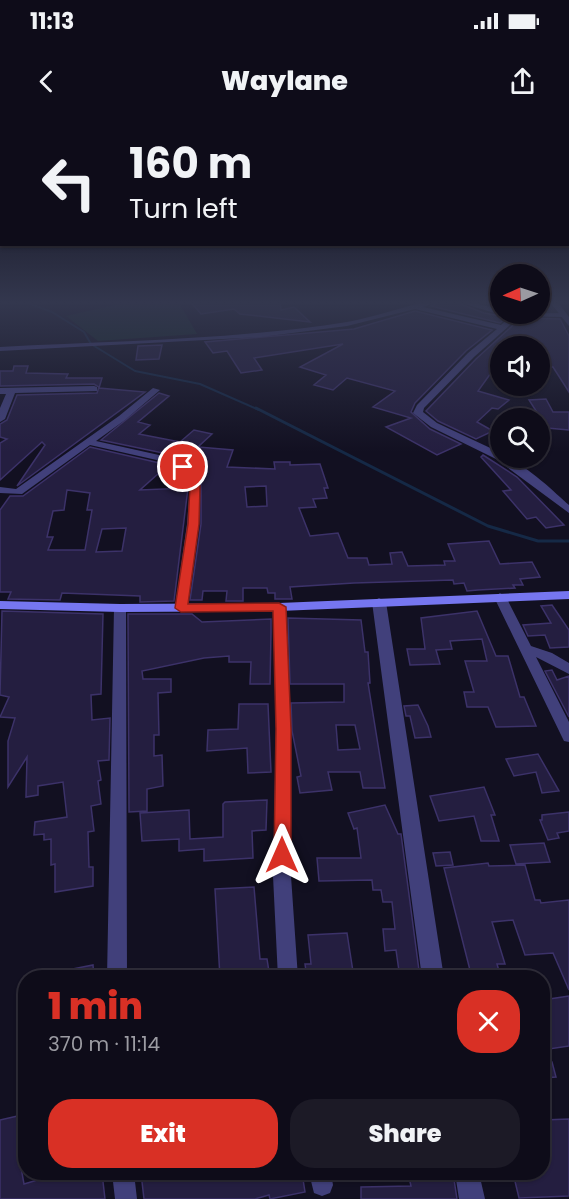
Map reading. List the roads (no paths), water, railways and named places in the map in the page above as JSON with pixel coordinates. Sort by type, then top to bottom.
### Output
[{"type":"main road","points":[[0,605],[120,608],[279,607],[569,596]]},
{"type":"street","points":[[475,351],[420,407],[418,413],[434,425],[490,452]]},
{"type":"street","points":[[0,391],[94,389]]},
{"type":"street","points":[[0,419],[12,390]]},
{"type":"street","points":[[2,494],[18,492],[156,390]]},
{"type":"street","points":[[88,442],[173,461],[189,474],[195,486],[193,524],[181,608]]},
{"type":"street","points":[[518,468],[569,510]]},
{"type":"street","points":[[500,597],[569,736]]},
{"type":"street","points":[[379,602],[432,970]]},
{"type":"street","points":[[279,607],[283,729],[282,876],[288,970]]},
{"type":"street","points":[[117,970],[120,608]]},
{"type":"street","points":[[525,650],[547,656],[569,669]]},
{"type":"street","points":[[124,1180],[126,1199]]},
{"type":"street","points":[[468,1180],[472,1199]]},
{"type":"waterway","points":[[103,351],[135,371],[200,384],[259,410]]},
{"type":"waterway","points":[[256,408],[488,526],[538,541],[569,541]]}]
